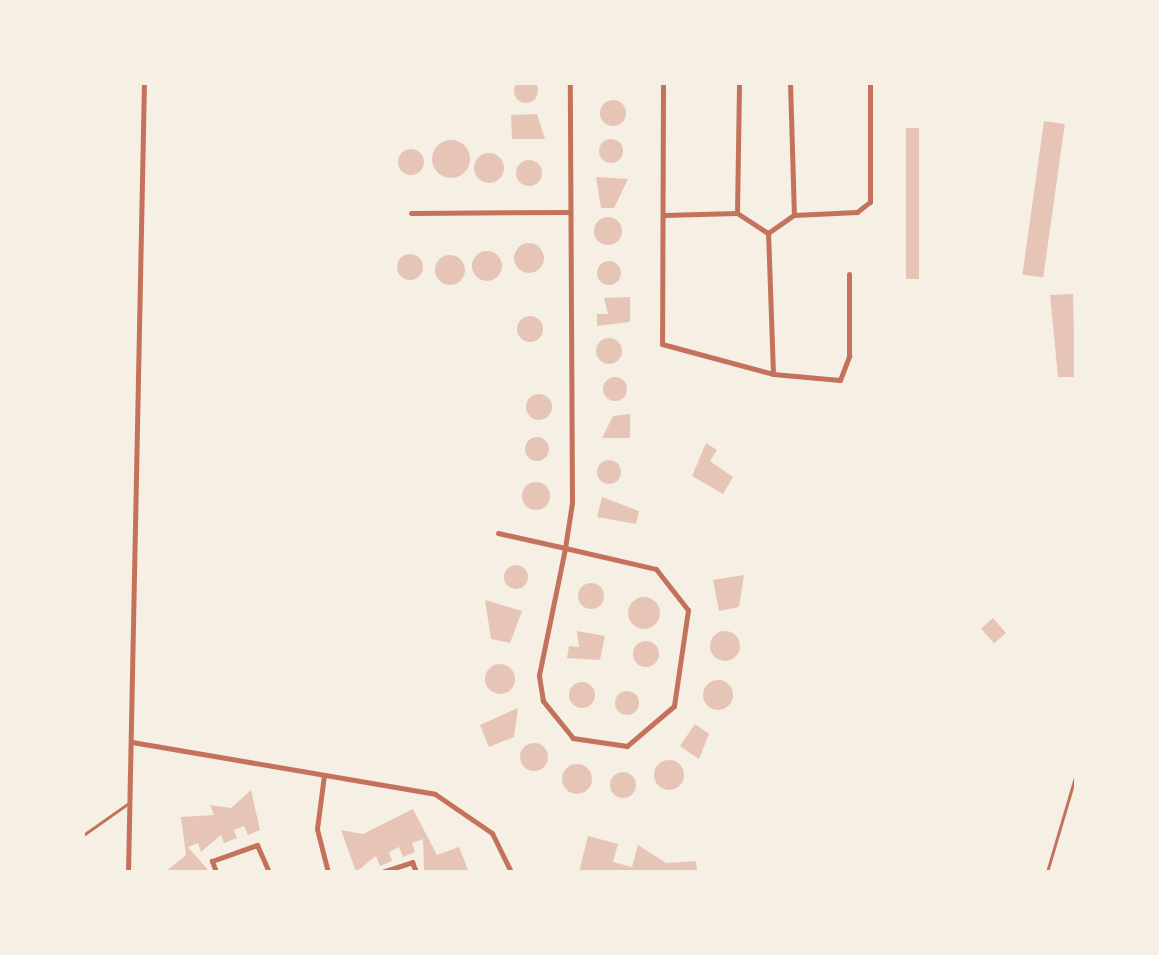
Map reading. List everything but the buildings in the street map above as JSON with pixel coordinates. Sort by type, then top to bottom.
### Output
[{"type":"street","points":[[128,872],[144,82]]},
{"type":"street","points":[[498,533],[565,548],[656,569],[688,610],[674,706],[627,746],[573,738],[543,701],[539,675],[565,548],[574,482],[570,82]]},
{"type":"street","points":[[664,82],[662,344],[773,374],[840,380],[849,356],[849,274]]},
{"type":"street","points":[[738,82],[738,213]]},
{"type":"street","points":[[790,82],[794,215]]},
{"type":"street","points":[[768,233],[794,215],[857,212],[870,202],[870,82]]},
{"type":"street","points":[[412,212],[570,212]]},
{"type":"street","points":[[664,216],[738,213],[768,233]]},
{"type":"street","points":[[768,233],[773,374]]},
{"type":"street","points":[[132,742],[436,794],[469,809],[510,872]]},
{"type":"street","points":[[324,775],[317,829],[327,872]]},
{"type":"street","points":[[216,872],[212,861],[257,845],[269,872]]},
{"type":"street","points":[[382,872],[412,862],[416,872]]},
{"type":"lane","points":[[1076,176],[1076,282]]},
{"type":"lane","points":[[1047,872],[1076,774]]},
{"type":"lane","points":[[82,836],[130,802]]}]
